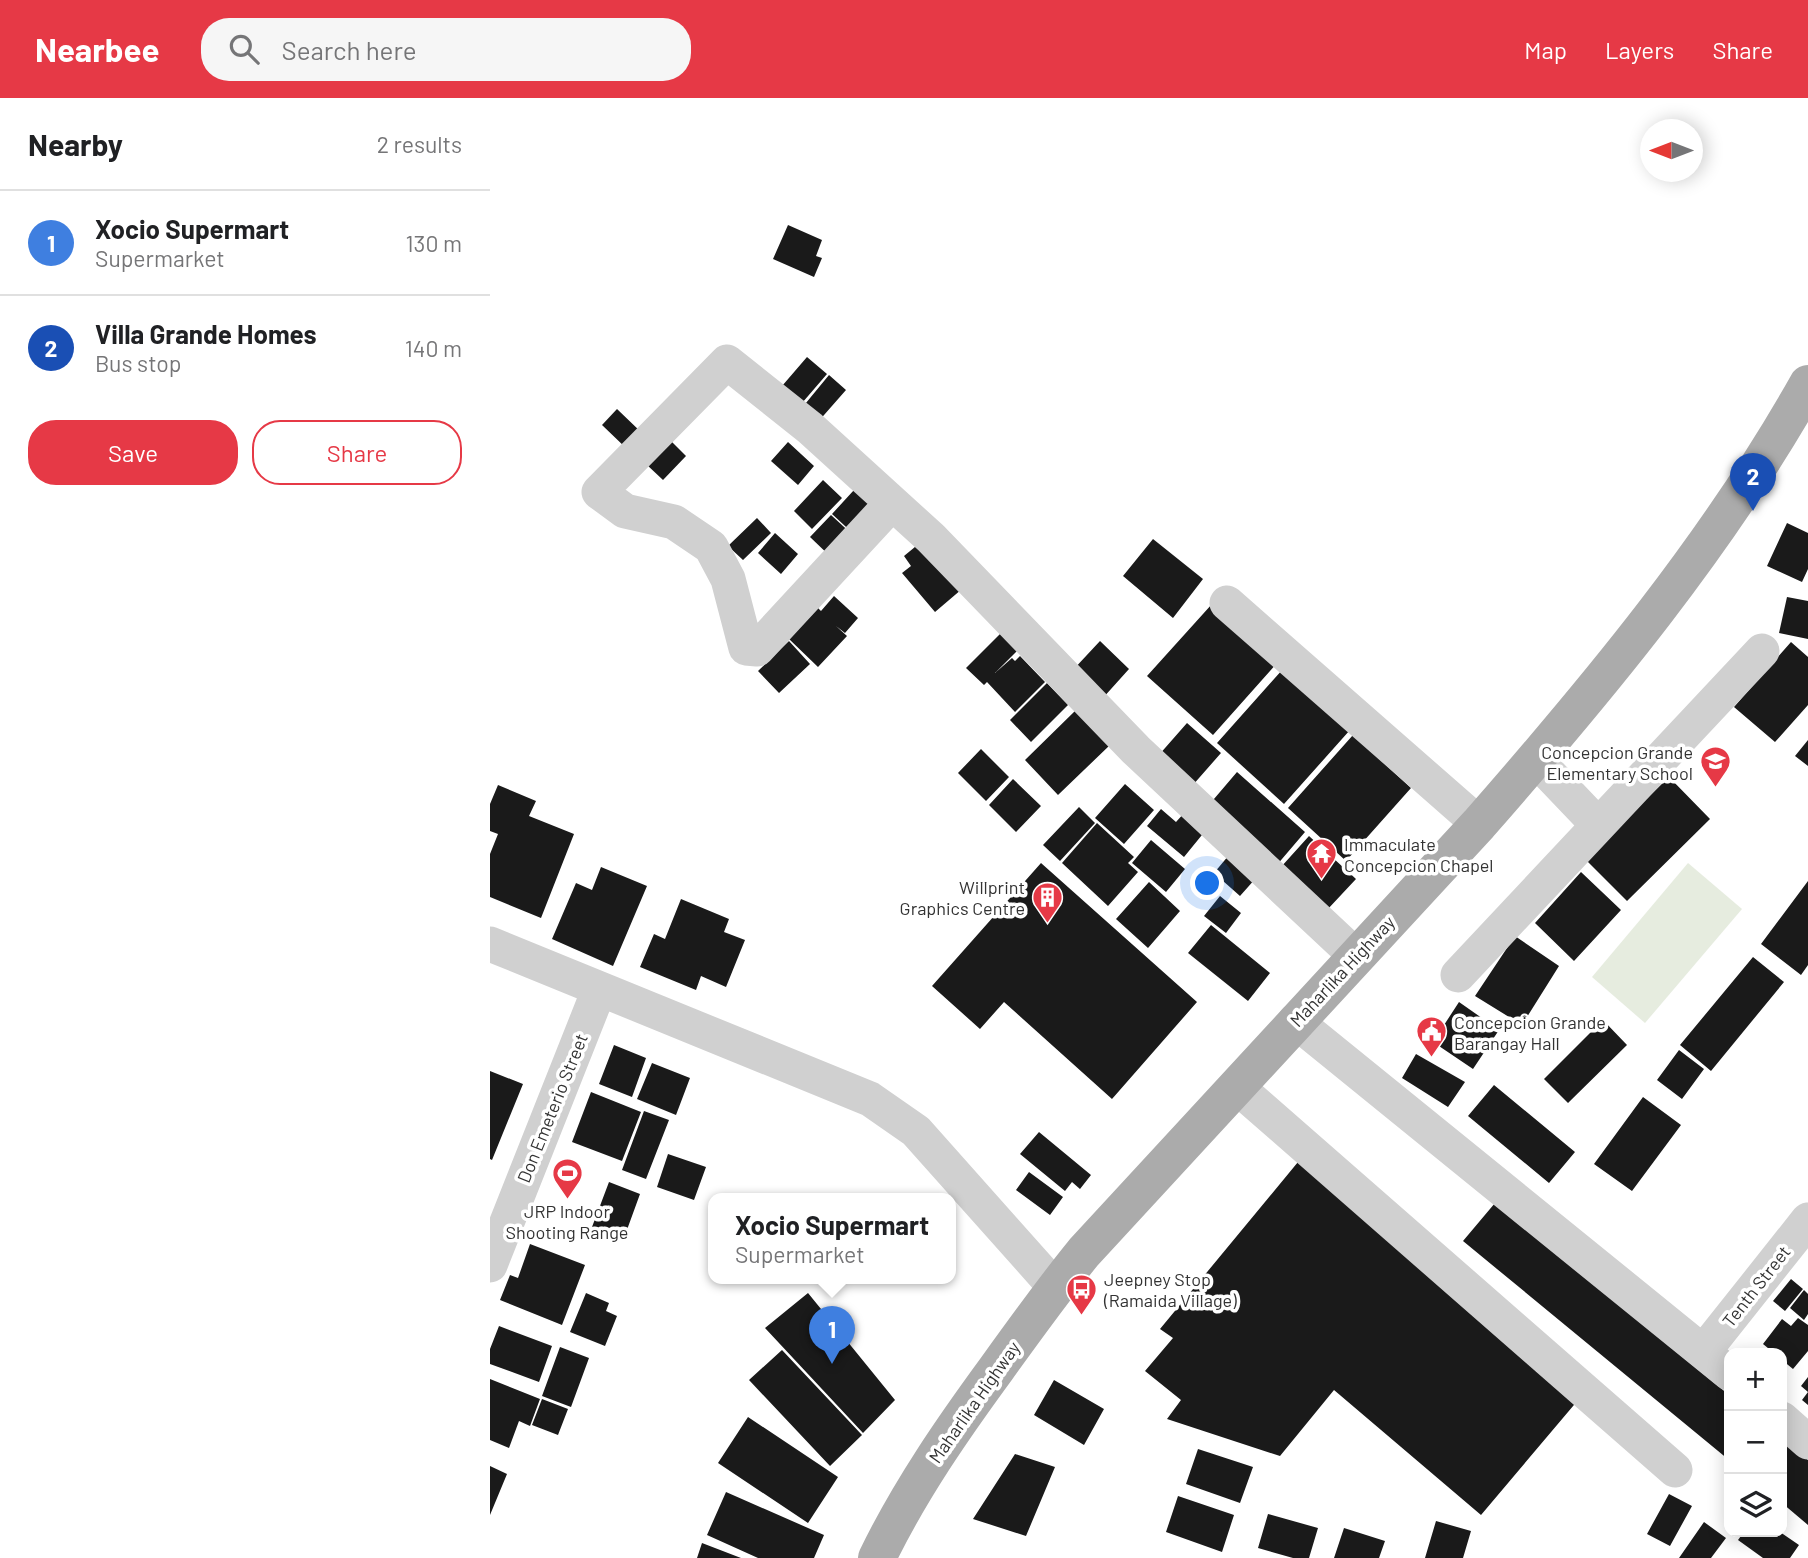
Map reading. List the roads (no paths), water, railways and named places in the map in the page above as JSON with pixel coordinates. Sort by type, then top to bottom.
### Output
[{"type":"main road","name":"Maharlika Highway","points":[[877,1558],[894,1524],[954,1427],[1055,1287],[1294,1021],[1479,824],[1535,759],[1703,551],[1798,425],[1808,384]]},
{"type":"street","points":[[892,503],[757,649],[746,648],[729,579],[711,547],[674,522],[625,512],[599,492],[727,362],[810,428],[931,538],[1136,750],[1356,956]]},
{"type":"street","points":[[1227,603],[1479,824]]},
{"type":"street","points":[[1458,975],[1762,651]]},
{"type":"street","points":[[1535,759],[1598,825]]},
{"type":"street","points":[[490,944],[870,1099],[916,1131],[1055,1287]]},
{"type":"street","name":"Don Emeterio Street","points":[[490,1265],[599,990]]},
{"type":"street","points":[[1294,1021],[1717,1362]]},
{"type":"street","points":[[1237,1087],[1675,1471]]},
{"type":"street","name":"Tenth Street","points":[[1717,1362],[1808,1220]]},
{"type":"street","points":[[1787,1423],[1808,1441]]},
{"type":"place","name":"Villa Grande Homes","points":[[1753,511]]},
{"type":"place","name":"Concepcion Grande Elementary School","points":[[1716,789]]},
{"type":"place","name":"Immaculate Concepcion Chapel","points":[[1321,881]]},
{"type":"place","name":"Willprint Graphics Centre","points":[[1048,924]]},
{"type":"place","name":"Concepcion Grande Barangay Hall","points":[[1431,1059]]},
{"type":"place","name":"JRP Indoor Shooting Range","points":[[567,1200]]},
{"type":"place","name":"Jeepney Stop (Ramaida Village)","points":[[1081,1316]]},
{"type":"place","name":"Xocio Supermart","points":[[832,1364]]}]
